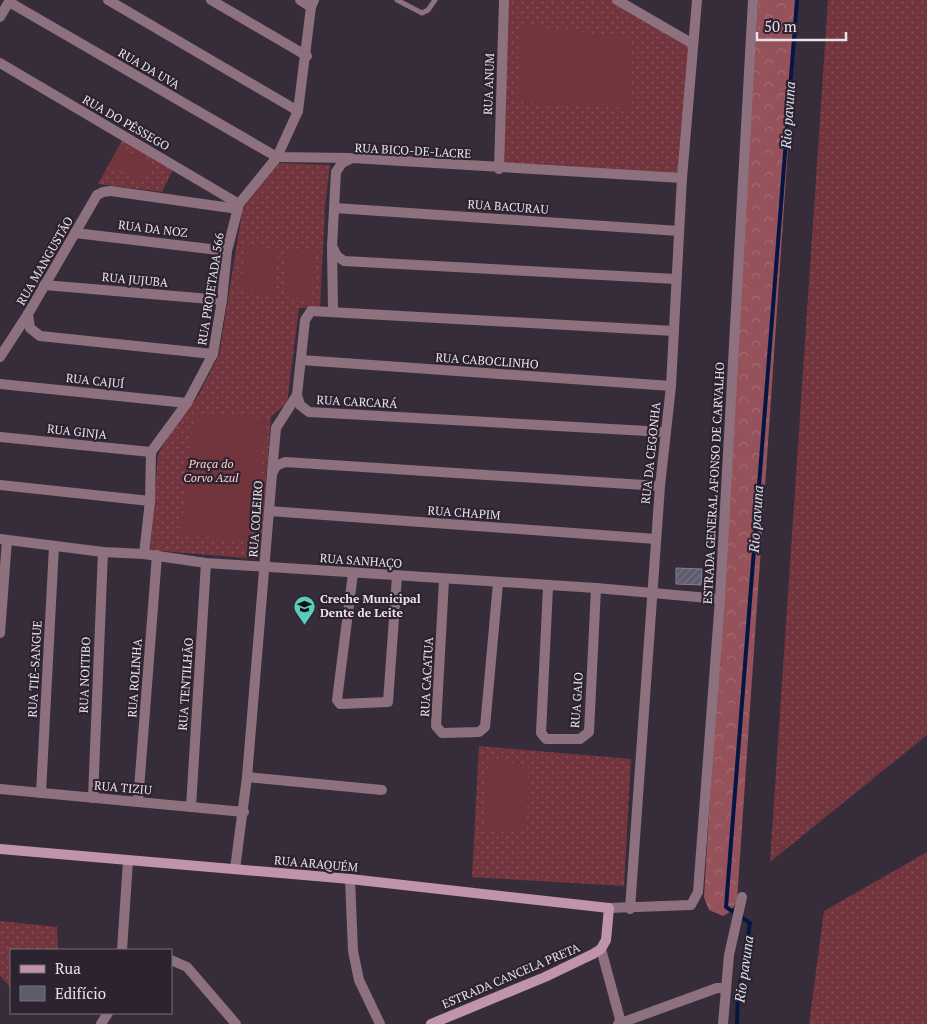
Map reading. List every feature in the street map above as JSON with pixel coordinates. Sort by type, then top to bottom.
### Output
[{"type":"street","points":[[108,0],[298,111]]},
{"type":"street","points":[[211,0],[307,56]]},
{"type":"street","points":[[300,0],[313,4]]},
{"type":"street","name":"RUA ANUM","points":[[499,169],[504,0]]},
{"type":"street","points":[[617,0],[694,44]]},
{"type":"street","name":"RUA DA CEGONHA","points":[[630,909],[654,593],[660,486],[671,386],[682,178],[697,0]]},
{"type":"street","name":"ESTRADA GENERAL AFONSO DE CARVALHO","points":[[630,909],[691,905],[698,892],[720,599],[753,0]]},
{"type":"street","points":[[0,17],[10,1]]},
{"type":"street","name":"RUA DA UVA","points":[[10,1],[277,157]]},
{"type":"street","name":"RUA PROJETADA 566","points":[[152,452],[187,403],[213,354],[222,300],[227,251],[239,206],[277,157],[298,111],[313,4]]},
{"type":"street","name":"RUA DO PÊSSEGO","points":[[0,63],[239,206]]},
{"type":"street","points":[[277,157],[352,158]]},
{"type":"street","name":"RUA BICO-DE-LACRE","points":[[333,311],[332,246],[336,172],[342,163],[352,158],[499,169],[682,178]]},
{"type":"street","name":"RUA MANGUSTÃO","points":[[213,354],[40,336],[30,328],[28,314],[97,196],[103,192],[111,191],[239,206]]},
{"type":"street","name":"RUA BACURAU","points":[[335,208],[679,231]]},
{"type":"street","name":"RUA DA NOZ","points":[[75,233],[227,251]]},
{"type":"street","points":[[332,246],[337,256],[344,261],[676,279]]},
{"type":"street","name":"RUA JUJUBA","points":[[44,285],[222,300]]},
{"type":"street","points":[[272,474],[276,428],[297,395],[305,320],[311,311],[674,331]]},
{"type":"street","points":[[0,357],[28,314]]},
{"type":"street","name":"RUA CABOCLINHO","points":[[301,360],[671,386]]},
{"type":"street","name":"RUA CAJUÍ","points":[[0,384],[187,403]]},
{"type":"street","name":"RUA CARCARÁ","points":[[297,395],[300,405],[309,412],[665,432]]},
{"type":"street","name":"RUA GINJA","points":[[0,437],[152,452]]},
{"type":"street","points":[[144,554],[150,500],[152,452]]},
{"type":"street","name":"RUA COLEIRO","points":[[235,869],[244,812],[272,474],[276,466],[285,462],[660,486]]},
{"type":"street","points":[[0,485],[150,500]]},
{"type":"street","name":"RUA CHAPIM","points":[[269,512],[656,538]]},
{"type":"street","points":[[0,633],[3,539]]},
{"type":"street","name":"RUA SANHAÇO","points":[[3,539],[103,552],[156,555],[206,563],[548,587],[596,588],[720,599]]},
{"type":"street","name":"RUA TIÊ-SANGUE","points":[[40,793],[54,546]]},
{"type":"street","name":"RUA NOITIBO","points":[[92,798],[103,552]]},
{"type":"street","name":"RUA ROLINHA","points":[[138,802],[156,555]]},
{"type":"street","name":"RUA TENTILHÃO","points":[[191,807],[206,563]]},
{"type":"street","points":[[353,573],[337,700],[340,704],[388,702],[397,576]]},
{"type":"street","name":"RUA CACATUA","points":[[444,580],[436,726],[442,733],[479,732],[485,727],[498,583]]},
{"type":"street","name":"RUA GAIO","points":[[548,587],[540,732],[546,739],[580,739],[589,732],[596,588]]},
{"type":"street","points":[[247,777],[382,790]]},
{"type":"street","name":"RUA TIZIU","points":[[0,789],[244,812]]},
{"type":"street","name":"RUA ARAQUÉM","points":[[0,848],[128,861],[350,879],[630,909]]},
{"type":"street","points":[[122,949],[128,861]]},
{"type":"street","points":[[350,879],[353,951],[360,980],[380,1024]]},
{"type":"street","points":[[723,1024],[729,955],[742,897]]},
{"type":"street","points":[[610,908],[606,940],[601,949],[619,1024],[643,1019],[717,988],[726,988]]},
{"type":"street","name":"ESTRADA CANCELA PRETA","points":[[431,1024],[545,977],[601,949]]},
{"type":"street","points":[[172,960],[186,967],[236,1024]]},
{"type":"lane","points":[[397,0],[422,13],[428,10],[435,0]]},
{"type":"green space","points":[[507,0],[611,0],[690,45],[678,176],[501,166]]},
{"type":"green space","points":[[758,0],[798,0],[737,901],[730,912],[723,916],[709,910],[704,897]]},
{"type":"green space","points":[[828,0],[927,0],[927,735],[770,862]]},
{"type":"green space","points":[[521,25],[631,38],[629,108],[517,102]]},
{"type":"green space","points":[[124,137],[174,167],[162,192],[98,184]]},
{"type":"green space","points":[[121,147],[153,165],[142,182],[110,166]]},
{"type":"green space","name":"Praça do Corvo Azul","points":[[278,163],[330,165],[325,207],[320,308],[299,308],[287,403],[271,417],[260,559],[150,550],[158,455],[167,437],[198,396],[219,355],[242,212],[246,204]]},
{"type":"green space","points":[[244,245],[278,249],[275,294],[242,292]]},
{"type":"green space","points":[[285,251],[314,252],[312,299],[285,297]]},
{"type":"green space","points":[[195,413],[266,418],[251,542],[180,534]]},
{"type":"green space","points":[[479,746],[631,759],[624,886],[472,877]]},
{"type":"green space","points":[[488,761],[528,764],[527,831],[484,830]]},
{"type":"green space","points":[[927,852],[927,1024],[809,1024],[824,911]]},
{"type":"green space","points":[[0,921],[57,927],[58,949],[10,949],[10,987],[0,976]]},
{"type":"building","points":[[676,568],[702,569],[701,585],[676,584]]},
{"type":"waterway","name":"Rio pavuna","points":[[737,1024],[738,995],[750,923],[726,907],[797,0]]},
{"type":"place","name":"Creche Municipal Dente de Leite","points":[[304,625]]}]
